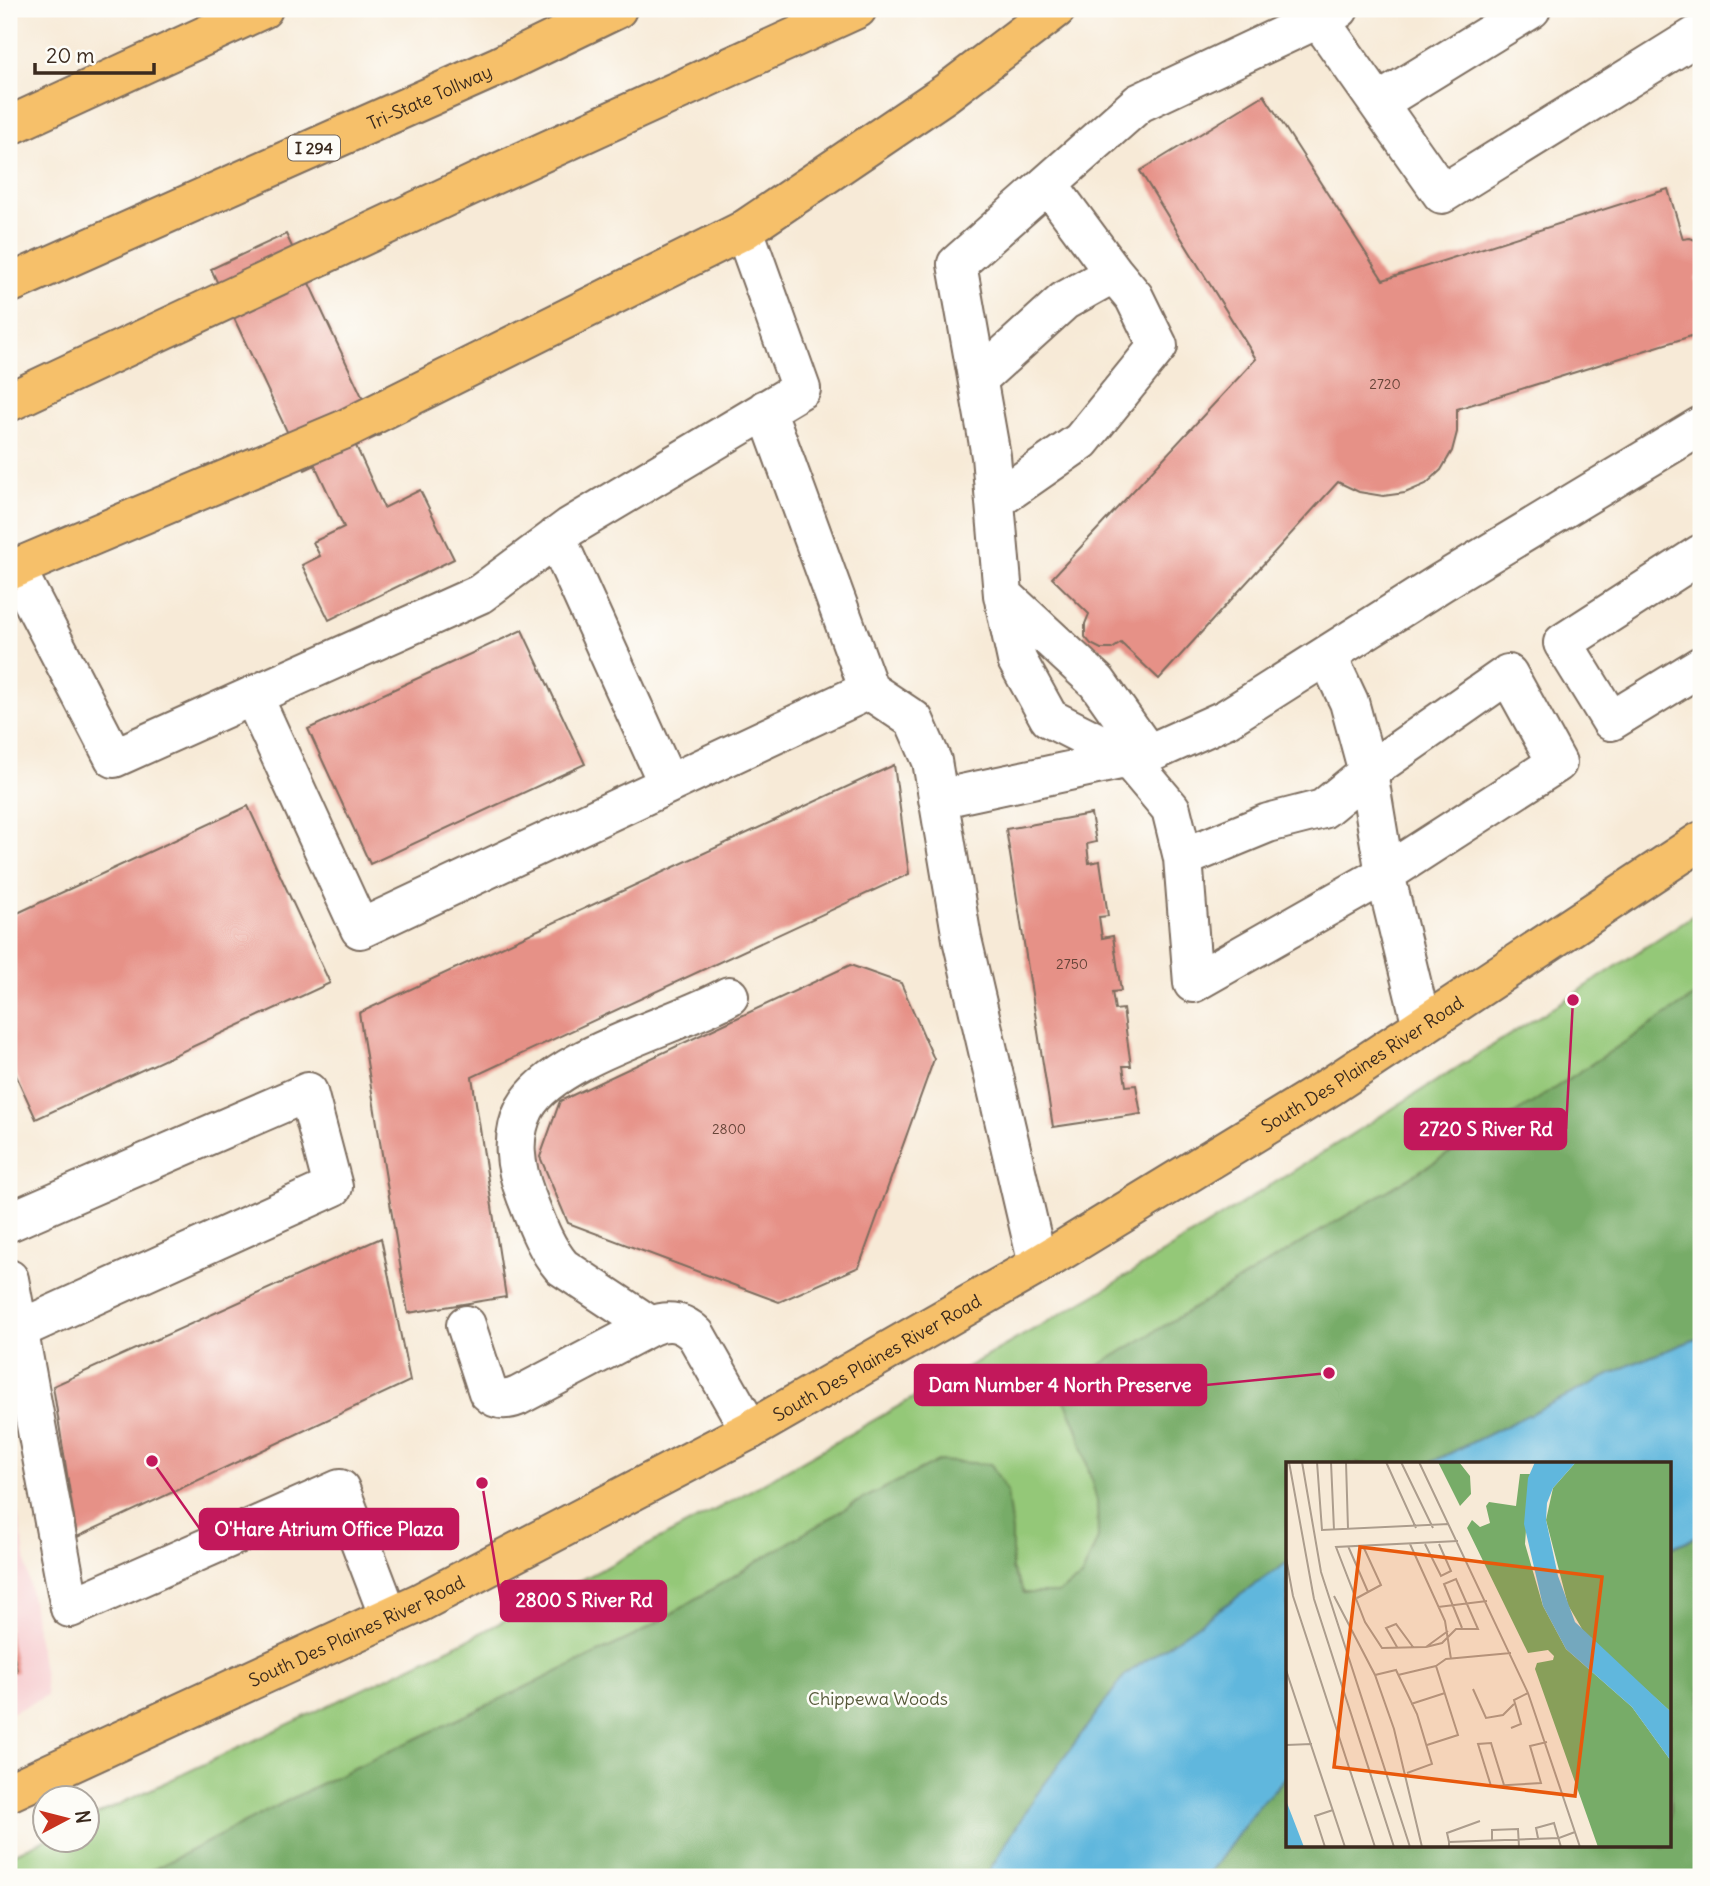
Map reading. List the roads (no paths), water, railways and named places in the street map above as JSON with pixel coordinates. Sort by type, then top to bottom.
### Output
[{"type":"main road","points":[[9,126],[263,9]]},
{"type":"main road","name":"Tri-State Tollway","points":[[9,284],[499,66],[617,9]]},
{"type":"main road","points":[[9,402],[480,181],[857,9]]},
{"type":"main road","points":[[12,570],[343,429],[744,230],[946,93],[1056,9]]},
{"type":"main road","name":"South Des Plaines River Road","points":[[9,1792],[389,1617],[750,1430],[1038,1265],[1331,1086],[1701,841]]},
{"type":"lane","points":[[1378,103],[1531,9]]},
{"type":"lane","points":[[1138,756],[1049,718],[1017,660],[1003,595],[991,456],[957,264],[1139,103],[1329,14],[1378,103],[1442,194],[1701,33]]},
{"type":"lane","points":[[995,501],[1081,441],[1158,346],[1134,297],[1048,185]]},
{"type":"lane","points":[[12,570],[114,758],[480,594],[556,537],[801,389],[744,230]]},
{"type":"lane","points":[[978,379],[1064,301],[1114,273]]},
{"type":"lane","points":[[766,410],[869,690],[914,720],[932,761],[962,939],[1038,1265]]},
{"type":"lane","points":[[938,799],[1138,756],[1226,719],[1442,582],[1701,426]]},
{"type":"lane","points":[[556,537],[668,784]]},
{"type":"lane","points":[[1701,554],[1563,643],[1611,721],[1701,666]]},
{"type":"lane","points":[[1003,595],[1097,682],[1171,809],[1182,858],[1193,983],[1385,874],[1557,763],[1508,674],[1368,772],[1323,808],[1268,823],[1182,858]]},
{"type":"lane","points":[[1327,655],[1349,702],[1368,772],[1385,874],[1422,1026]]},
{"type":"lane","points":[[253,696],[360,929],[869,690]]},
{"type":"lane","points":[[651,1326],[562,1267],[554,1258],[546,1245],[517,1171],[515,1149],[519,1124],[534,1095],[564,1072],[623,1042],[684,1018],[729,996]]},
{"type":"lane","points":[[9,1222],[308,1092],[332,1187],[18,1330]]},
{"type":"lane","points":[[9,1279],[70,1608],[340,1489],[389,1617]]},
{"type":"lane","points":[[466,1325],[488,1392],[494,1398],[502,1400],[518,1396],[660,1322],[687,1325],[696,1335],[750,1430]]},
{"type":"water","points":[[1701,1337],[1701,1535],[1672,1547],[1672,1462],[1432,1462],[1632,1364]]},
{"type":"water","points":[[1286,1563],[1286,1777],[1258,1807],[1207,1877],[985,1877],[1035,1797],[1125,1675]]},
{"type":"place","name":"2720 S River Rd","points":[[1573,1000]]},
{"type":"place","name":"Dam Number 4 North Preserve","points":[[1329,1373]]},
{"type":"place","name":"O'Hare Atrium Office Plaza","points":[[152,1461]]},
{"type":"place","name":"2800 S River Rd","points":[[482,1483]]},
{"type":"park label","name":"Chippewa Woods","points":[[878,1698]]}]
